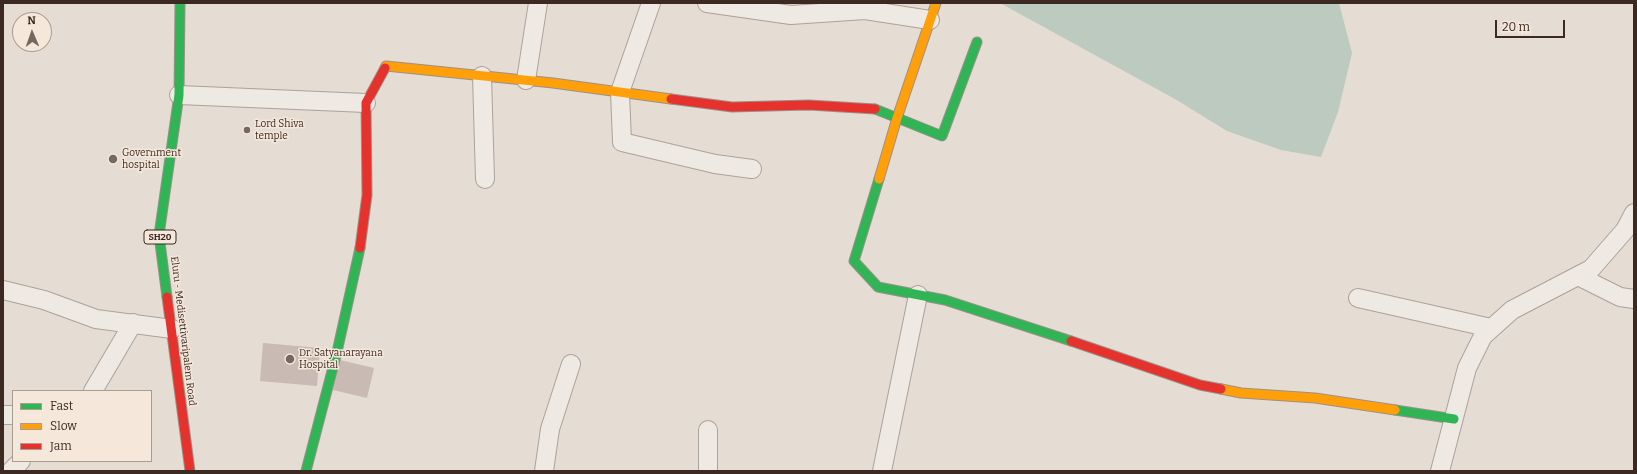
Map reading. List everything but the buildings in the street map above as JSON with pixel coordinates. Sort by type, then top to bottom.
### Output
[{"type":"street","name":"Eluru - Medisettivaripalem Road","points":[[180,3],[179,95],[160,235],[190,471]]},
{"type":"street","points":[[526,80],[538,3]]},
{"type":"street","points":[[651,3],[620,92],[622,142],[715,164],[752,168]]},
{"type":"street","points":[[707,3],[791,15],[866,10],[930,20]]},
{"type":"street","points":[[936,3],[897,118],[854,261],[878,287],[953,302],[1124,358],[1200,386],[1241,392],[1315,398],[1454,419]]},
{"type":"street","points":[[306,471],[336,352],[362,238],[367,195],[366,103],[386,66],[526,80],[732,107],[809,105],[873,108],[942,136],[977,42]]},
{"type":"street","points":[[482,76],[485,179]]},
{"type":"street","points":[[179,95],[366,103]]},
{"type":"street","points":[[1440,471],[1467,368],[1483,336],[1512,310],[1591,269],[1625,230],[1634,213]]},
{"type":"street","points":[[1578,276],[1620,297],[1634,300]]},
{"type":"street","points":[[3,290],[44,300],[96,318],[172,329]]},
{"type":"street","points":[[882,471],[918,295]]},
{"type":"street","points":[[1358,298],[1491,328]]},
{"type":"street","points":[[94,390],[132,323]]},
{"type":"street","points":[[544,471],[550,429],[571,364]]},
{"type":"street","points":[[708,430],[708,471]]},
{"type":"street","points":[[11,471],[20,462]]},
{"type":"shaded area","points":[[1000,3],[1339,3],[1352,53],[1338,112],[1321,157],[1281,150],[1227,131],[1175,99]]},
{"type":"traffic: fast","points":[[167,297],[159,235],[179,95],[180,3]]},
{"type":"traffic: fast","points":[[875,109],[942,136],[977,42]]},
{"type":"traffic: fast","points":[[879,179],[854,261],[878,287],[945,300],[1071,341]]},
{"type":"traffic: fast","points":[[306,471],[337,352],[360,248]]},
{"type":"traffic: fast","points":[[1395,410],[1454,419]]},
{"type":"traffic: slow","points":[[879,179],[897,118],[936,3]]},
{"type":"traffic: slow","points":[[385,68],[386,66],[553,83],[671,99]]},
{"type":"traffic: slow","points":[[1221,389],[1241,393],[1315,398],[1395,410]]},
{"type":"traffic: jam","points":[[360,248],[367,195],[366,103],[385,68]]},
{"type":"traffic: jam","points":[[671,99],[732,107],[809,105],[875,109]]},
{"type":"traffic: jam","points":[[167,297],[190,471]]},
{"type":"traffic: jam","points":[[1071,341],[1200,385],[1221,389]]},
{"type":"place","name":"Lord Shiva temple","points":[[247,130]]},
{"type":"place","name":"Government hospital","points":[[113,159]]},
{"type":"place","name":"Dr. Satyanarayana Hospital","points":[[290,359]]}]
